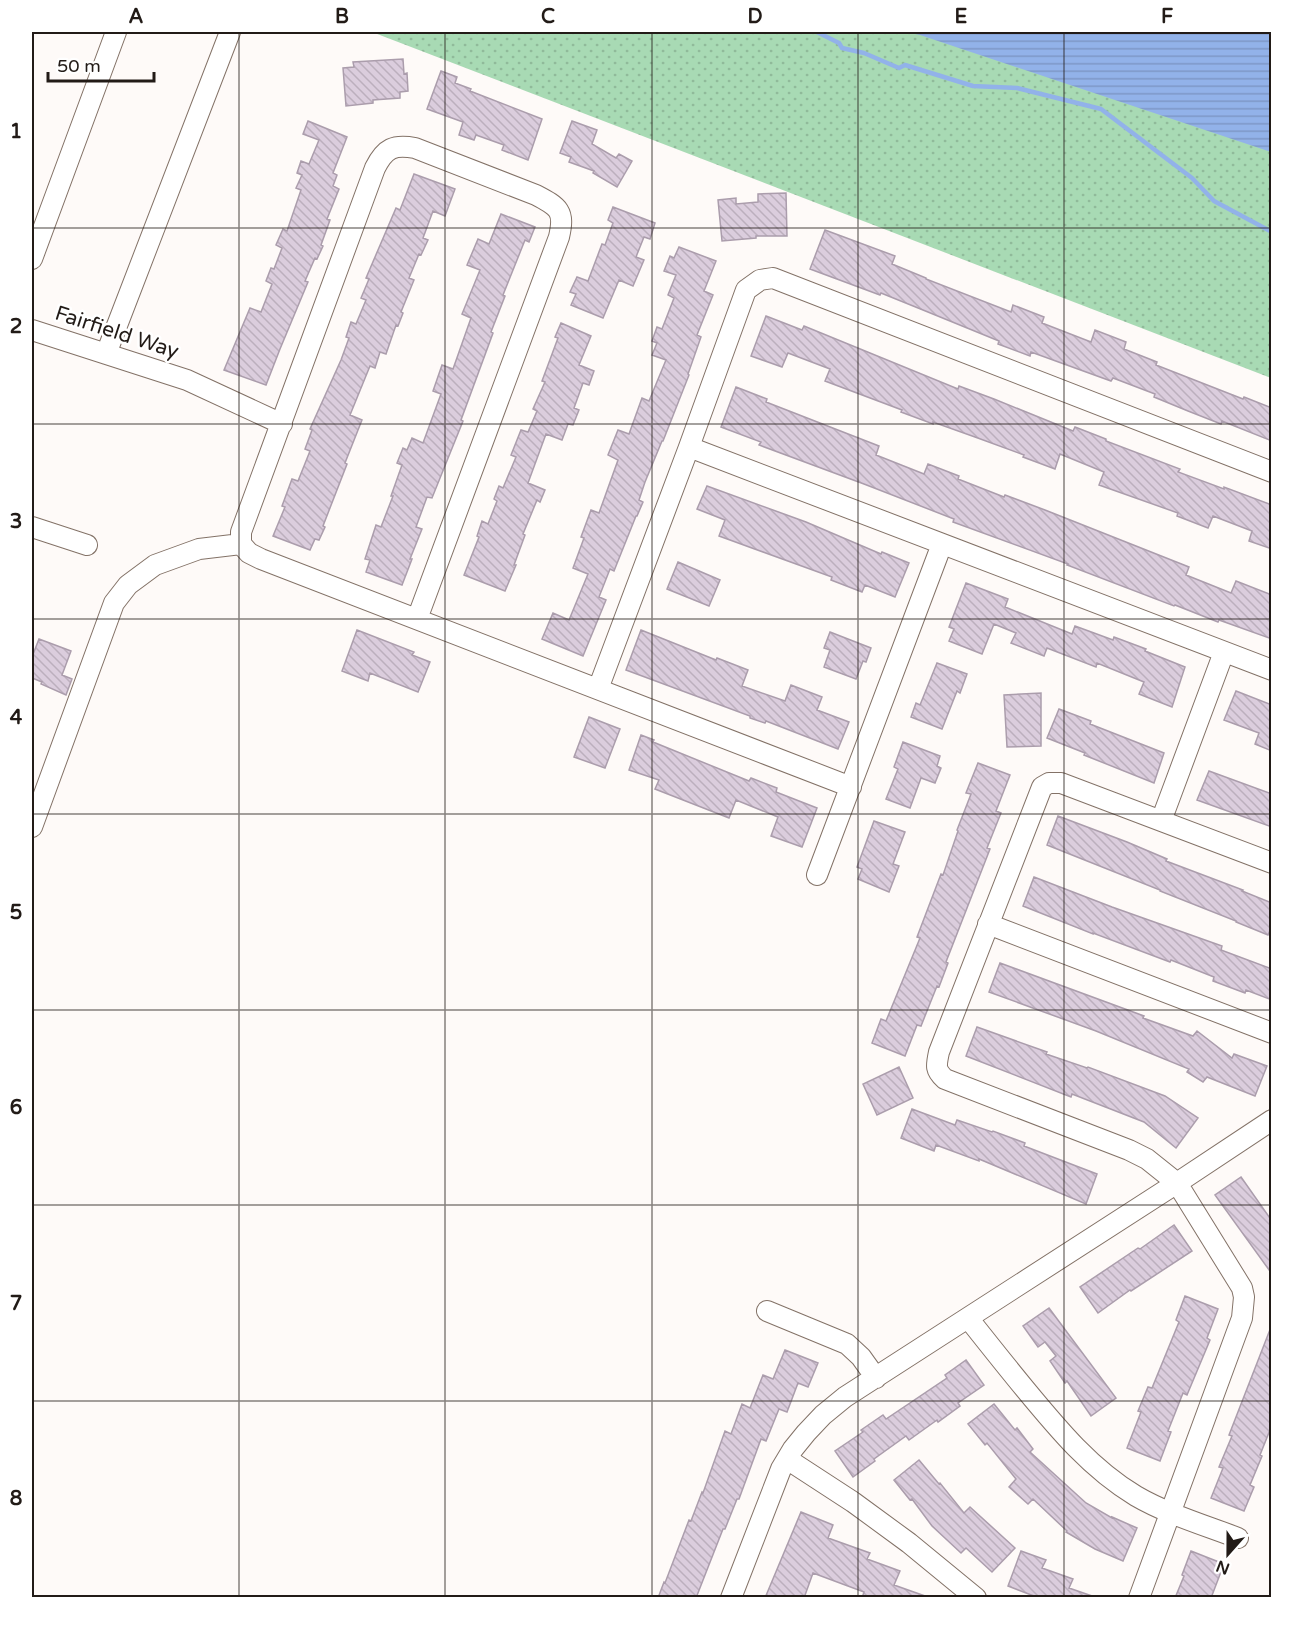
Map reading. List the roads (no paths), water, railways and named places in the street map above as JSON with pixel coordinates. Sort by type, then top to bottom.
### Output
[{"type":"street","points":[[32,259],[116,32]]},
{"type":"street","points":[[106,354],[230,32]]},
{"type":"street","points":[[417,620],[562,224],[561,212],[550,202],[536,195],[415,148],[401,146],[390,149],[381,156],[375,168],[241,532],[241,544],[249,553],[261,559],[417,620],[851,787]]},
{"type":"street","points":[[598,689],[746,290],[760,280],[773,278],[1272,472]]},
{"type":"street","name":"Fairfield Way","points":[[32,330],[187,380],[282,424]]},
{"type":"street","points":[[689,447],[1272,670]]},
{"type":"street","points":[[32,527],[87,545]]},
{"type":"street","points":[[32,827],[114,603],[128,585],[155,565],[199,549],[241,544]]},
{"type":"street","points":[[817,875],[942,544]]},
{"type":"street","points":[[1161,821],[1224,652]]},
{"type":"street","points":[[1138,1598],[1242,1318],[1244,1307],[1242,1288],[1177,1183],[1147,1159],[945,1079],[938,1072],[936,1064],[1042,787],[1049,783],[1061,783],[1272,863]]},
{"type":"street","points":[[988,924],[1272,1033]]},
{"type":"street","points":[[731,1598],[781,1468],[793,1449],[822,1415],[845,1397],[1272,1120]]},
{"type":"street","points":[[767,1311],[847,1344],[876,1378]]},
{"type":"street","points":[[968,1318],[1047,1416],[1082,1455],[1110,1478],[1137,1496],[1171,1512],[1238,1538]]},
{"type":"street","points":[[787,1459],[909,1543],[976,1598]]},
{"type":"water","points":[[905,32],[1271,32],[1271,152],[920,35]]},
{"type":"waterway","points":[[817,32],[839,43],[842,48],[864,53],[899,68],[905,65],[973,86],[1017,88],[1101,109],[1192,178],[1214,201],[1272,232]]}]
